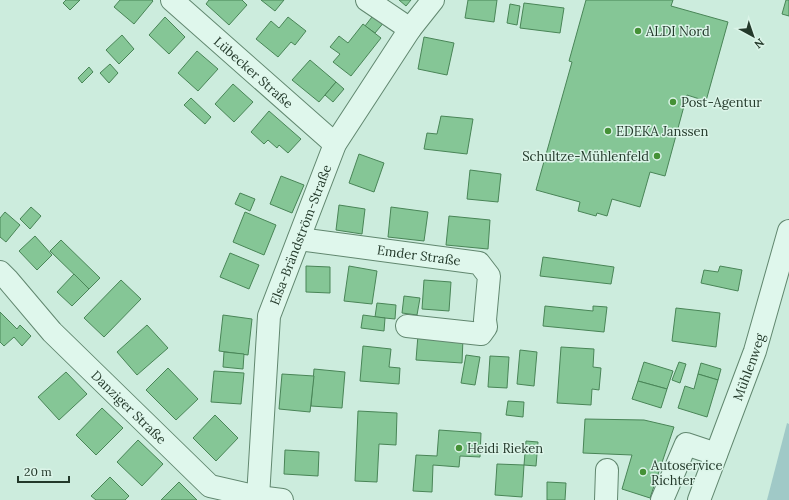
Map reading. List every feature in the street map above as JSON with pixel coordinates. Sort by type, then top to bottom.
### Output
[{"type":"street","name":"Lübecker Straße","points":[[172,0],[335,144]]},
{"type":"street","points":[[367,0],[410,30]]},
{"type":"street","name":"Elsa-Brändström-Straße","points":[[257,499],[269,316],[335,144],[410,30],[433,0]]},
{"type":"street","name":"Mühlenweg","points":[[699,500],[755,350],[789,231]]},
{"type":"street","name":"Emder Straße","points":[[298,239],[479,263],[489,276],[485,320],[486,327],[481,334],[407,326]]},
{"type":"street","name":"Danziger Straße","points":[[3,280],[52,332],[210,486],[257,499],[282,500]]},
{"type":"street","points":[[662,500],[686,444],[716,454]]},
{"type":"street","points":[[606,500],[608,470]]},
{"type":"shaded area","points":[[787,423],[789,424],[789,500],[767,500]]},
{"type":"building","points":[[66,0],[80,0],[70,10],[63,3]]},
{"type":"building","points":[[120,0],[153,1],[134,24],[114,7]]},
{"type":"building","points":[[209,0],[242,0],[247,5],[229,25],[206,4]]},
{"type":"building","points":[[261,0],[284,0],[275,11]]},
{"type":"building","points":[[399,0],[411,0],[406,6]]},
{"type":"building","points":[[468,0],[497,0],[494,22],[465,18]]},
{"type":"building","points":[[586,0],[673,0],[671,6],[728,22],[706,101],[687,95],[665,176],[650,172],[640,207],[612,199],[607,216],[597,213],[596,216],[578,211],[580,202],[536,190],[572,62],[569,61]]},
{"type":"building","points":[[786,0],[789,0],[789,16],[782,14]]},
{"type":"building","points":[[524,3],[564,8],[560,33],[520,28]]},
{"type":"building","points":[[510,4],[520,6],[517,25],[507,23]]},
{"type":"building","points":[[375,13],[385,21],[375,33],[365,26]]},
{"type":"building","points":[[165,17],[185,37],[169,54],[149,35]]},
{"type":"building","points":[[288,17],[306,31],[295,45],[291,42],[278,57],[256,39],[271,21],[279,28]]},
{"type":"building","points":[[363,24],[381,38],[351,76],[333,62],[340,54],[330,47],[339,36],[348,43]]},
{"type":"building","points":[[122,35],[134,49],[119,64],[106,50]]},
{"type":"building","points":[[424,37],[454,43],[447,75],[418,69]]},
{"type":"building","points":[[197,51],[218,69],[198,91],[178,73]]},
{"type":"building","points":[[310,60],[336,82],[319,102],[292,80]]},
{"type":"building","points":[[110,64],[118,73],[109,83],[100,73]]},
{"type":"building","points":[[89,67],[93,72],[82,83],[78,78]]},
{"type":"building","points":[[336,82],[344,89],[333,102],[325,95]]},
{"type":"building","points":[[233,84],[253,102],[234,122],[215,104]]},
{"type":"building","points":[[191,98],[211,117],[205,124],[184,105]]},
{"type":"building","points":[[269,111],[301,139],[288,153],[279,145],[277,148],[268,140],[264,144],[251,132]]},
{"type":"building","points":[[441,116],[473,119],[467,154],[424,149],[427,133],[437,134]]},
{"type":"building","points":[[359,154],[384,163],[374,192],[349,183]]},
{"type":"building","points":[[470,170],[501,174],[498,202],[467,199]]},
{"type":"building","points":[[281,176],[304,185],[292,213],[270,204]]},
{"type":"building","points":[[240,193],[255,199],[250,211],[235,204]]},
{"type":"building","points":[[339,205],[365,209],[362,234],[336,230]]},
{"type":"building","points":[[31,207],[41,216],[30,229],[20,219]]},
{"type":"building","points":[[391,207],[428,212],[424,241],[388,237]]},
{"type":"building","points":[[5,212],[20,225],[6,242],[0,237],[0,218]]},
{"type":"building","points":[[245,212],[276,225],[264,255],[233,242]]},
{"type":"building","points":[[449,216],[490,220],[488,249],[446,245]]},
{"type":"building","points":[[35,236],[52,255],[37,270],[19,251]]},
{"type":"building","points":[[61,240],[100,278],[89,289],[50,251]]},
{"type":"building","points":[[230,253],[259,265],[249,289],[220,277]]},
{"type":"building","points":[[543,257],[614,267],[611,284],[540,276]]},
{"type":"building","points":[[306,266],[330,267],[330,293],[306,292]]},
{"type":"building","points":[[349,266],[377,271],[372,304],[344,301]]},
{"type":"building","points":[[720,266],[742,270],[738,291],[701,283],[704,270],[718,272]]},
{"type":"building","points":[[74,274],[89,289],[72,306],[57,292]]},
{"type":"building","points":[[121,280],[141,299],[104,337],[84,318]]},
{"type":"building","points":[[424,280],[451,282],[449,311],[422,309]]},
{"type":"building","points":[[404,296],[420,298],[417,315],[402,313]]},
{"type":"building","points":[[377,303],[396,305],[395,319],[375,317]]},
{"type":"building","points":[[545,306],[593,311],[593,306],[607,307],[604,332],[543,326]]},
{"type":"building","points":[[676,308],[720,313],[716,347],[672,341]]},
{"type":"building","points":[[0,312],[17,329],[20,325],[31,336],[22,346],[14,337],[4,346],[0,342]]},
{"type":"building","points":[[223,315],[252,319],[248,355],[219,351]]},
{"type":"building","points":[[363,315],[385,318],[384,331],[361,328]]},
{"type":"building","points":[[147,325],[168,348],[137,375],[117,352]]},
{"type":"building","points":[[418,335],[463,338],[462,363],[416,360]]},
{"type":"building","points":[[363,346],[391,349],[389,367],[400,368],[399,384],[360,381]]},
{"type":"building","points":[[561,347],[594,349],[593,367],[601,368],[599,390],[592,389],[591,405],[557,403]]},
{"type":"building","points":[[520,350],[537,352],[534,386],[517,384]]},
{"type":"building","points":[[224,352],[244,354],[243,369],[223,367]]},
{"type":"building","points":[[466,355],[480,357],[475,385],[461,383]]},
{"type":"building","points":[[490,356],[509,357],[507,388],[488,387]]},
{"type":"building","points":[[644,362],[673,371],[667,389],[638,381]]},
{"type":"building","points":[[679,362],[686,364],[680,383],[672,380]]},
{"type":"building","points":[[701,363],[721,369],[718,380],[698,374]]},
{"type":"building","points":[[168,368],[198,399],[176,420],[146,390]]},
{"type":"building","points":[[314,369],[345,372],[342,408],[311,406]]},
{"type":"building","points":[[214,371],[244,373],[241,404],[211,402]]},
{"type":"building","points":[[66,372],[87,394],[59,420],[38,397]]},
{"type":"building","points":[[282,374],[314,376],[310,412],[279,409]]},
{"type":"building","points":[[698,374],[718,380],[707,417],[678,408],[685,386],[694,389]]},
{"type":"building","points":[[638,381],[667,389],[661,408],[632,399]]},
{"type":"building","points":[[508,401],[524,402],[523,417],[506,415]]},
{"type":"building","points":[[102,408],[123,428],[96,455],[76,435]]},
{"type":"building","points":[[358,411],[397,413],[396,445],[379,444],[377,482],[355,481]]},
{"type":"building","points":[[215,415],[238,438],[216,461],[193,438]]},
{"type":"building","name":"Autoservice Richter","points":[[585,419],[644,420],[674,427],[650,498],[622,489],[632,455],[583,453]]},
{"type":"building","points":[[439,430],[481,433],[480,457],[460,456],[459,467],[433,465],[432,492],[413,491],[416,455],[437,456]]},
{"type":"building","points":[[138,440],[163,464],[142,486],[117,462]]},
{"type":"building","points":[[526,441],[538,442],[536,466],[524,465]]},
{"type":"building","points":[[285,450],[319,452],[318,476],[284,474]]},
{"type":"building","points":[[497,464],[524,465],[522,497],[495,495]]},
{"type":"building","points":[[110,477],[129,496],[125,500],[96,500],[91,496]]},
{"type":"building","points":[[179,482],[197,500],[161,500]]},
{"type":"building","points":[[547,482],[566,483],[565,500],[547,500]]},
{"type":"place","name":"ALDI Nord","points":[[638,31]]},
{"type":"place","name":"Post-Agentur","points":[[673,102]]},
{"type":"place","name":"EDEKA Janssen","points":[[608,131]]},
{"type":"place","name":"Schultze-Mühlenfeld","points":[[657,156]]},
{"type":"place","name":"Heidi Rieken","points":[[459,448]]},
{"type":"place","name":"Autoservice Richter","points":[[643,472]]}]
